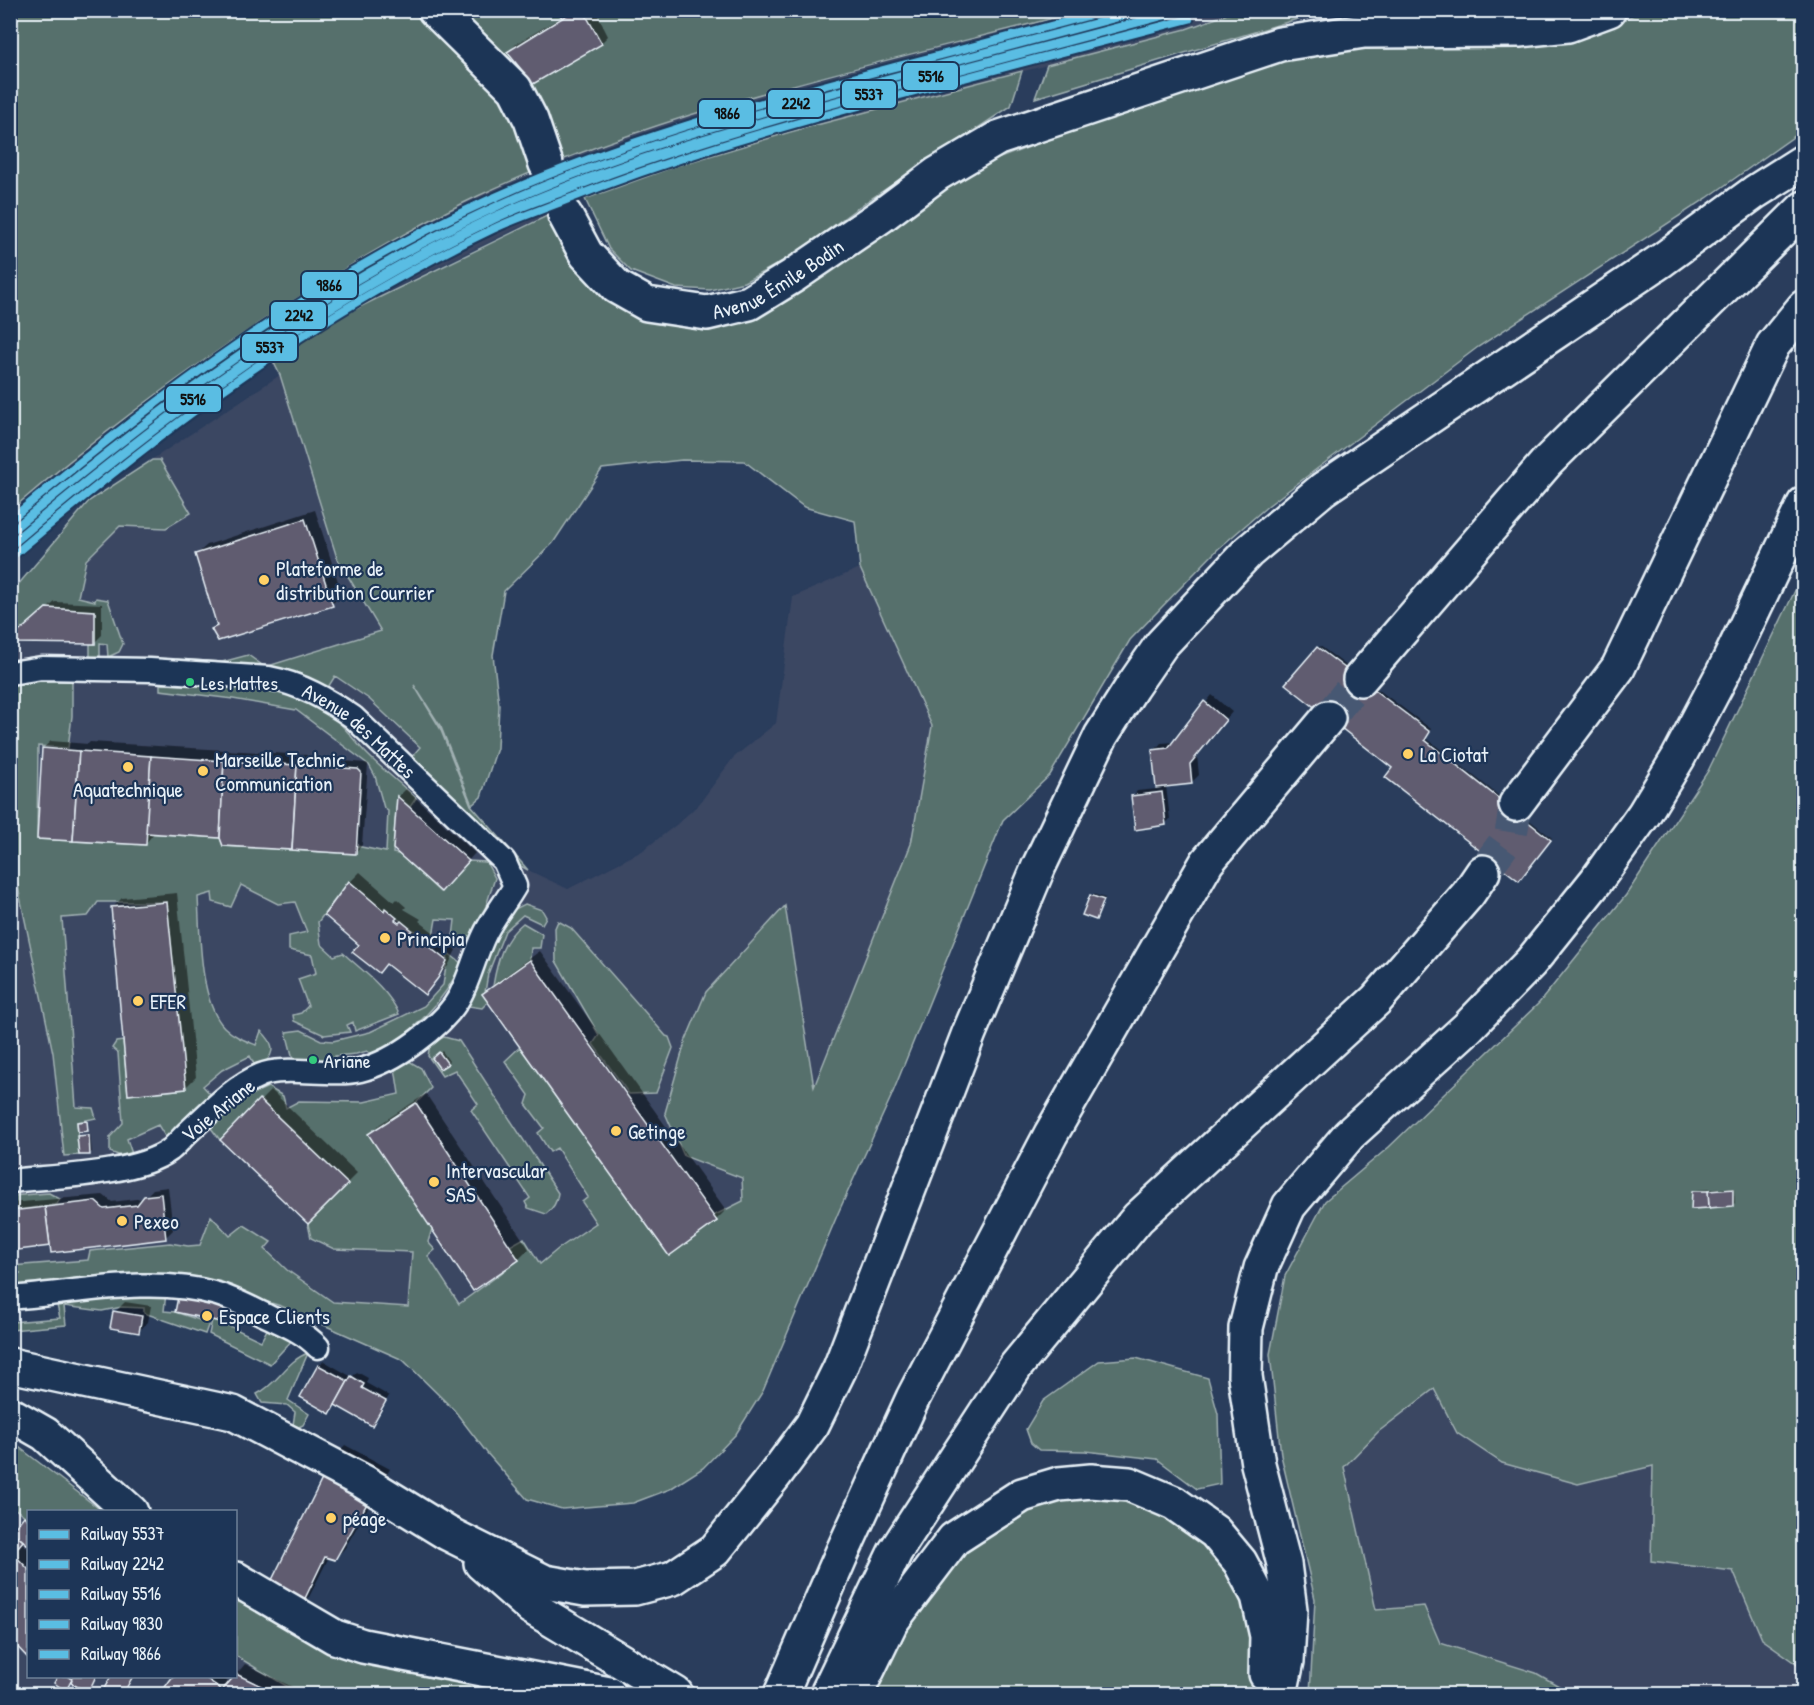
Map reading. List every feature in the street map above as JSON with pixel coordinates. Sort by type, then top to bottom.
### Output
[{"type":"main road","points":[[435,10],[514,89],[531,120],[546,164]]},
{"type":"main road","name":"Avenue Émile Bodin","points":[[565,215],[586,254],[617,287],[647,304],[707,313],[749,303],[881,216],[937,174],[998,138],[1280,44],[1364,31],[1519,30],[1568,24],[1609,10]]},
{"type":"main road","points":[[10,1365],[233,1413],[364,1482],[447,1533],[545,1582],[585,1589],[635,1588],[673,1578],[715,1550],[812,1425],[840,1368],[969,1033],[1039,866],[1101,736],[1161,645],[1248,552],[1323,489],[1662,260],[1755,192],[1803,161]]},
{"type":"main road","points":[[1360,679],[1548,462],[1803,208]]},
{"type":"main road","points":[[1516,804],[1618,668],[1773,345],[1803,307]]},
{"type":"main road","points":[[1280,1695],[1287,1661],[1290,1610],[1284,1564],[1258,1464],[1245,1376],[1246,1328],[1261,1268],[1290,1206],[1349,1135],[1467,1028],[1523,970],[1603,872],[1644,814],[1678,758],[1728,663],[1803,504]]},
{"type":"main road","points":[[781,1695],[843,1551],[913,1398],[1051,1134],[1207,862],[1328,718]]},
{"type":"main road","points":[[827,1695],[895,1552],[1016,1366],[1138,1218],[1376,1000],[1468,894],[1483,872]]},
{"type":"main road","points":[[10,1414],[45,1434],[129,1510]]},
{"type":"main road","points":[[856,1695],[891,1622],[954,1539],[1022,1495],[1059,1484],[1091,1481],[1129,1484],[1174,1503],[1215,1532],[1240,1562],[1258,1596],[1267,1636],[1266,1676],[1262,1695]]},
{"type":"main road","points":[[447,1533],[531,1607],[676,1695]]},
{"type":"main road","points":[[237,1580],[335,1637],[363,1646],[609,1695]]},
{"type":"main road","points":[[480,1669],[538,1695]]},
{"type":"street","name":"Avenue des Mattes","points":[[10,673],[42,668],[150,670],[269,678],[288,682],[327,699],[353,717],[504,861],[515,886]]},
{"type":"street","name":"Voie Ariane","points":[[10,1180],[117,1169],[145,1161],[170,1150],[220,1102],[243,1084],[263,1074],[335,1073],[360,1070],[385,1063],[402,1053],[444,1017],[460,997],[485,934],[515,886]]},
{"type":"street","points":[[10,1298],[151,1286],[177,1286],[218,1294],[234,1300],[308,1336],[318,1347]]},
{"type":"shaded area","points":[[1081,11],[1236,11],[1186,29],[790,132],[676,166],[585,199],[516,229],[357,306],[268,358],[158,438],[86,496],[11,563],[11,510],[59,468],[214,353],[302,294],[387,242],[479,195],[662,124],[778,90]]},
{"type":"shaded area","points":[[280,375],[337,558],[441,727],[472,805],[528,870],[568,889],[642,851],[676,825],[699,804],[733,758],[776,723],[793,597],[860,568],[932,726],[911,844],[813,1088],[739,1234],[668,1272],[481,1314],[333,1302],[287,1270],[11,1274],[11,593],[89,501]]},
{"type":"shaded area","points":[[1434,1388],[1457,1433],[1578,1484],[1653,1466],[1651,1561],[1733,1571],[1762,1639],[1803,1668],[1803,1694],[1380,1694],[1344,1467],[1378,1432]]},
{"type":"shaded area","points":[[10,1505],[27,1516],[27,1678],[237,1678],[237,1657],[300,1694],[11,1694]]},
{"type":"green space","points":[[11,11],[1081,11],[852,69],[698,113],[623,137],[549,165],[478,196],[370,254],[232,341],[103,435],[11,510]]},
{"type":"green space","points":[[1236,11],[1324,11],[1035,98],[1047,65],[1186,29]]},
{"type":"green space","points":[[1642,11],[1803,11],[1803,130],[1707,198],[1478,347],[1269,505],[1218,549],[1130,640],[1050,775],[1003,820],[891,1097],[839,1211],[763,1391],[736,1434],[703,1468],[670,1489],[633,1503],[562,1509],[527,1499],[454,1410],[403,1360],[281,1306],[218,1287],[11,1291],[11,1274],[21,1273],[11,1272],[11,1266],[88,1260],[90,1251],[170,1243],[200,1245],[211,1216],[230,1236],[244,1225],[271,1242],[265,1249],[287,1270],[333,1302],[408,1307],[412,1252],[334,1249],[311,1238],[308,1224],[348,1184],[260,1099],[220,1140],[211,1128],[242,1099],[268,1087],[283,1096],[286,1108],[299,1101],[364,1102],[399,1094],[395,1068],[409,1061],[421,1068],[431,1088],[416,1103],[369,1134],[432,1229],[428,1242],[435,1250],[428,1256],[459,1304],[519,1260],[510,1246],[524,1238],[540,1264],[596,1223],[582,1202],[588,1197],[557,1148],[550,1152],[538,1133],[544,1128],[526,1104],[529,1095],[505,1061],[520,1047],[669,1256],[717,1221],[713,1216],[743,1201],[742,1178],[684,1156],[665,1113],[685,1042],[706,992],[785,906],[814,1087],[911,844],[932,726],[860,568],[855,521],[804,507],[744,461],[682,460],[602,469],[553,543],[504,591],[493,655],[499,705],[497,748],[481,797],[472,805],[441,727],[414,685],[440,728],[471,805],[528,870],[515,863],[409,760],[420,747],[369,699],[335,676],[327,689],[177,663],[177,659],[222,662],[248,655],[265,667],[381,631],[337,558],[280,375],[271,357],[337,318],[555,212],[577,260],[704,325],[971,169],[1275,54],[1448,44],[1616,23]]},
{"type":"green space","points":[[1022,71],[1011,106],[860,206],[791,257],[744,282],[710,290],[676,288],[631,271],[609,249],[585,199],[676,166],[790,132]]},
{"type":"green space","points":[[152,460],[160,460],[191,513],[166,528],[120,526],[86,560],[78,597],[95,601],[96,598],[108,600],[123,644],[119,652],[108,657],[107,644],[100,643],[100,659],[90,659],[90,644],[95,644],[95,611],[46,608],[14,636],[15,643],[11,644],[11,593],[89,501]]},
{"type":"green space","points":[[1803,574],[1803,1668],[1762,1639],[1733,1571],[1651,1561],[1653,1466],[1578,1484],[1502,1463],[1457,1433],[1434,1389],[1378,1432],[1344,1467],[1376,1610],[1424,1606],[1440,1643],[1536,1673],[1573,1694],[1310,1694],[1315,1599],[1281,1455],[1270,1354],[1285,1276],[1325,1201],[1389,1147],[1539,1003],[1626,895],[1708,771]]},
{"type":"green space","points":[[72,681],[72,716],[68,748],[38,746],[37,839],[145,845],[146,833],[220,838],[223,846],[355,854],[356,846],[386,852],[388,811],[384,808],[375,776],[369,765],[296,710],[160,690],[160,684],[242,687],[283,693],[302,698],[326,711],[368,755],[416,798],[410,807],[397,796],[393,853],[399,854],[440,892],[469,861],[486,862],[495,878],[485,909],[470,938],[453,937],[455,920],[436,919],[433,936],[412,930],[386,909],[384,911],[349,881],[318,922],[321,944],[334,956],[343,953],[367,974],[382,988],[399,1014],[355,1031],[353,1022],[347,1025],[350,1032],[324,1035],[294,1021],[293,1015],[301,1013],[308,1006],[298,979],[316,973],[312,955],[289,950],[289,936],[307,932],[295,902],[278,904],[241,885],[231,907],[213,902],[212,893],[198,897],[202,965],[205,983],[216,1015],[231,1033],[256,1045],[261,1031],[270,1042],[272,1051],[267,1061],[257,1070],[250,1056],[222,1070],[203,1086],[213,1097],[194,1118],[166,1138],[158,1125],[127,1139],[132,1154],[121,1156],[110,1152],[110,1137],[123,1123],[118,1053],[112,1048],[116,1042],[123,1041],[128,1095],[186,1089],[167,902],[98,902],[88,916],[62,918],[76,1107],[93,1108],[96,1118],[77,1122],[79,1155],[64,1156],[53,1053],[11,854],[10,683]]},
{"type":"green space","points":[[525,904],[542,910],[546,917],[542,924],[523,915],[505,931],[488,974],[485,992],[482,994],[488,1002],[482,1008],[468,1006],[496,935],[511,911]]},
{"type":"green space","points":[[558,921],[571,928],[669,1037],[673,1048],[656,1093],[629,1094],[593,1044],[599,1035],[556,961],[555,928]]},
{"type":"green space","points":[[523,923],[542,934],[540,948],[531,948],[530,960],[493,986],[502,951],[510,936]]},
{"type":"green space","points":[[448,953],[461,963],[445,992],[414,1027],[376,1058],[367,1051],[335,1056],[331,1063],[299,1062],[292,1055],[286,1032],[301,1030],[321,1040],[333,1041],[370,1032],[424,1006],[443,985]]},
{"type":"green space","points":[[444,1037],[459,1041],[558,1193],[557,1200],[546,1214],[528,1208],[525,1202],[530,1198],[471,1110],[478,1104],[455,1070],[442,1076],[428,1056],[430,1044]]},
{"type":"green space","points":[[49,1193],[60,1199],[57,1204],[11,1211],[10,1196]]},
{"type":"green space","points":[[166,1293],[164,1311],[175,1312],[209,1323],[205,1334],[144,1313],[144,1308],[122,1307],[102,1311],[64,1306],[66,1325],[11,1330],[11,1322],[60,1318],[56,1301]]},
{"type":"green space","points":[[212,1320],[261,1341],[269,1326],[295,1337],[270,1364],[209,1334]]},
{"type":"green space","points":[[308,1353],[288,1400],[309,1414],[303,1425],[299,1427],[293,1425],[295,1412],[287,1405],[262,1403],[257,1394],[271,1384],[294,1361]]},
{"type":"green space","points":[[1136,1358],[1208,1378],[1218,1414],[1220,1484],[1197,1489],[1157,1459],[1085,1451],[1039,1450],[1031,1443],[1026,1429],[1043,1401],[1099,1361]]},
{"type":"green space","points":[[11,1441],[101,1510],[27,1510],[27,1517],[11,1506]]},
{"type":"green space","points":[[1132,1495],[1204,1536],[1234,1565],[1259,1659],[1252,1694],[872,1694],[905,1630],[949,1562],[992,1525],[1056,1496]]},
{"type":"green space","points":[[237,1596],[349,1657],[394,1670],[470,1683],[513,1694],[300,1694],[237,1657]]},
{"type":"building","points":[[554,10],[575,10],[563,18]]},
{"type":"building","points":[[575,10],[583,10],[602,44],[533,84],[507,52]]},
{"type":"building","name":"Plateforme de distribution Courrier","points":[[305,519],[333,606],[218,641],[211,629],[217,626],[195,554]]},
{"type":"building","points":[[46,608],[95,611],[95,644],[15,643],[14,636]]},
{"type":"building","name":"La Ciotat","points":[[1317,647],[1430,732],[1425,740],[1551,840],[1519,881],[1385,777],[1392,768],[1285,684]]},
{"type":"building","points":[[1204,701],[1226,720],[1190,764],[1192,784],[1156,788],[1152,750],[1168,748]]},
{"type":"building","points":[[42,748],[79,751],[73,841],[37,839]]},
{"type":"building","points":[[79,751],[151,756],[146,845],[73,841]]},
{"type":"building","points":[[151,756],[224,761],[220,838],[146,833]]},
{"type":"building","points":[[224,761],[297,765],[292,850],[223,846],[220,838]]},
{"type":"building","points":[[297,765],[358,769],[361,772],[356,854],[292,850]]},
{"type":"building","points":[[1162,792],[1166,825],[1135,830],[1131,796]]},
{"type":"building","points":[[397,796],[469,861],[441,892],[393,849]]},
{"type":"building","name":"Principia","points":[[349,881],[384,911],[385,908],[397,918],[395,920],[399,923],[401,921],[412,930],[410,932],[447,961],[425,995],[386,964],[379,973],[352,952],[359,945],[324,915]]},
{"type":"building","points":[[1090,895],[1104,900],[1096,920],[1082,915]]},
{"type":"building","points":[[167,902],[186,1089],[128,1095],[111,907]]},
{"type":"building","name":"Getinge","points":[[530,960],[717,1221],[669,1256],[482,994]]},
{"type":"building","points":[[439,1052],[448,1064],[440,1069],[432,1058]]},
{"type":"building","points":[[259,1099],[348,1184],[308,1224],[220,1140]]},
{"type":"building","name":"Intervascular SAS","points":[[416,1103],[519,1260],[473,1291],[368,1134]]},
{"type":"building","points":[[87,1121],[88,1131],[78,1132],[77,1122]]},
{"type":"building","points":[[89,1135],[90,1155],[79,1155],[77,1136]]},
{"type":"building","points":[[1733,1189],[1733,1206],[1709,1208],[1708,1191]]},
{"type":"building","points":[[1692,1191],[1708,1191],[1709,1208],[1691,1209]]},
{"type":"building","points":[[161,1194],[166,1239],[51,1253],[45,1207],[95,1201],[104,1209],[137,1205],[144,1196]]},
{"type":"building","points":[[45,1207],[50,1246],[10,1251],[10,1211]]},
{"type":"building","points":[[178,1297],[225,1306],[221,1322],[175,1312]]},
{"type":"building","points":[[113,1311],[142,1316],[139,1333],[110,1328]]},
{"type":"building","points":[[318,1365],[348,1381],[330,1414],[300,1397]]},
{"type":"building","points":[[351,1376],[364,1384],[362,1388],[386,1401],[372,1426],[335,1405]]},
{"type":"building","name":"péage","points":[[334,1455],[381,1479],[335,1560],[325,1557],[297,1615],[264,1596]]},
{"type":"building","points":[[24,1516],[27,1519],[27,1544],[12,1531]]},
{"type":"building","points":[[10,1531],[23,1541],[13,1553],[10,1550]]},
{"type":"building","points":[[10,1550],[27,1568],[27,1657],[10,1639]]},
{"type":"building","points":[[237,1674],[278,1694],[219,1694],[233,1678],[237,1678]]},
{"type":"building","points":[[57,1678],[72,1679],[66,1691],[54,1683]]},
{"type":"building","points":[[70,1678],[95,1678],[88,1693],[71,1683]]},
{"type":"building","points":[[110,1678],[132,1678],[123,1694],[101,1694]]},
{"type":"building","points":[[172,1678],[206,1678],[222,1690],[219,1694],[160,1694]]},
{"type":"tunnel","points":[[546,164],[565,215]]},
{"type":"tunnel","points":[[1328,718],[1360,679]]},
{"type":"tunnel","points":[[1483,872],[1511,834],[1516,804]]},
{"type":"rail line","name":"9866","points":[[10,520],[122,429],[240,343],[362,265],[426,230],[491,199],[587,160],[684,126],[833,83],[1110,10]]},
{"type":"rail line","name":"2242","points":[[10,532],[123,441],[239,355],[361,277],[489,210],[631,153],[728,122],[1145,10]]},
{"type":"rail line","name":"5537","points":[[10,546],[122,454],[239,368],[361,290],[498,217],[605,175],[758,125],[1185,10]]},
{"type":"rail line","name":"5516","points":[[16,539],[128,448],[244,362],[366,284],[494,217],[588,178],[732,130],[1149,19]]},
{"type":"rail line","name":"9830","points":[[16,553],[128,462],[244,375],[366,297],[429,261],[502,225],[644,171],[764,133],[1189,19]]},
{"type":"place","name":"Plateforme de distribution Courrier","points":[[264,580]]},
{"type":"place","name":"Les Mattes","points":[[190,682]]},
{"type":"place","name":"La Ciotat","points":[[1408,754]]},
{"type":"place","name":"Aquatechnique","points":[[128,767]]},
{"type":"place","name":"Marseille Technic Communication","points":[[203,771]]},
{"type":"place","name":"Principia","points":[[385,938]]},
{"type":"place","name":"EFER","points":[[138,1001]]},
{"type":"place","name":"Ariane","points":[[313,1060]]},
{"type":"place","name":"Getinge","points":[[616,1131]]},
{"type":"place","name":"Intervascular SAS","points":[[434,1182]]},
{"type":"place","name":"Pexeo","points":[[122,1221]]},
{"type":"place","name":"Espace Clients","points":[[207,1316]]},
{"type":"place","name":"péage","points":[[331,1518]]}]
